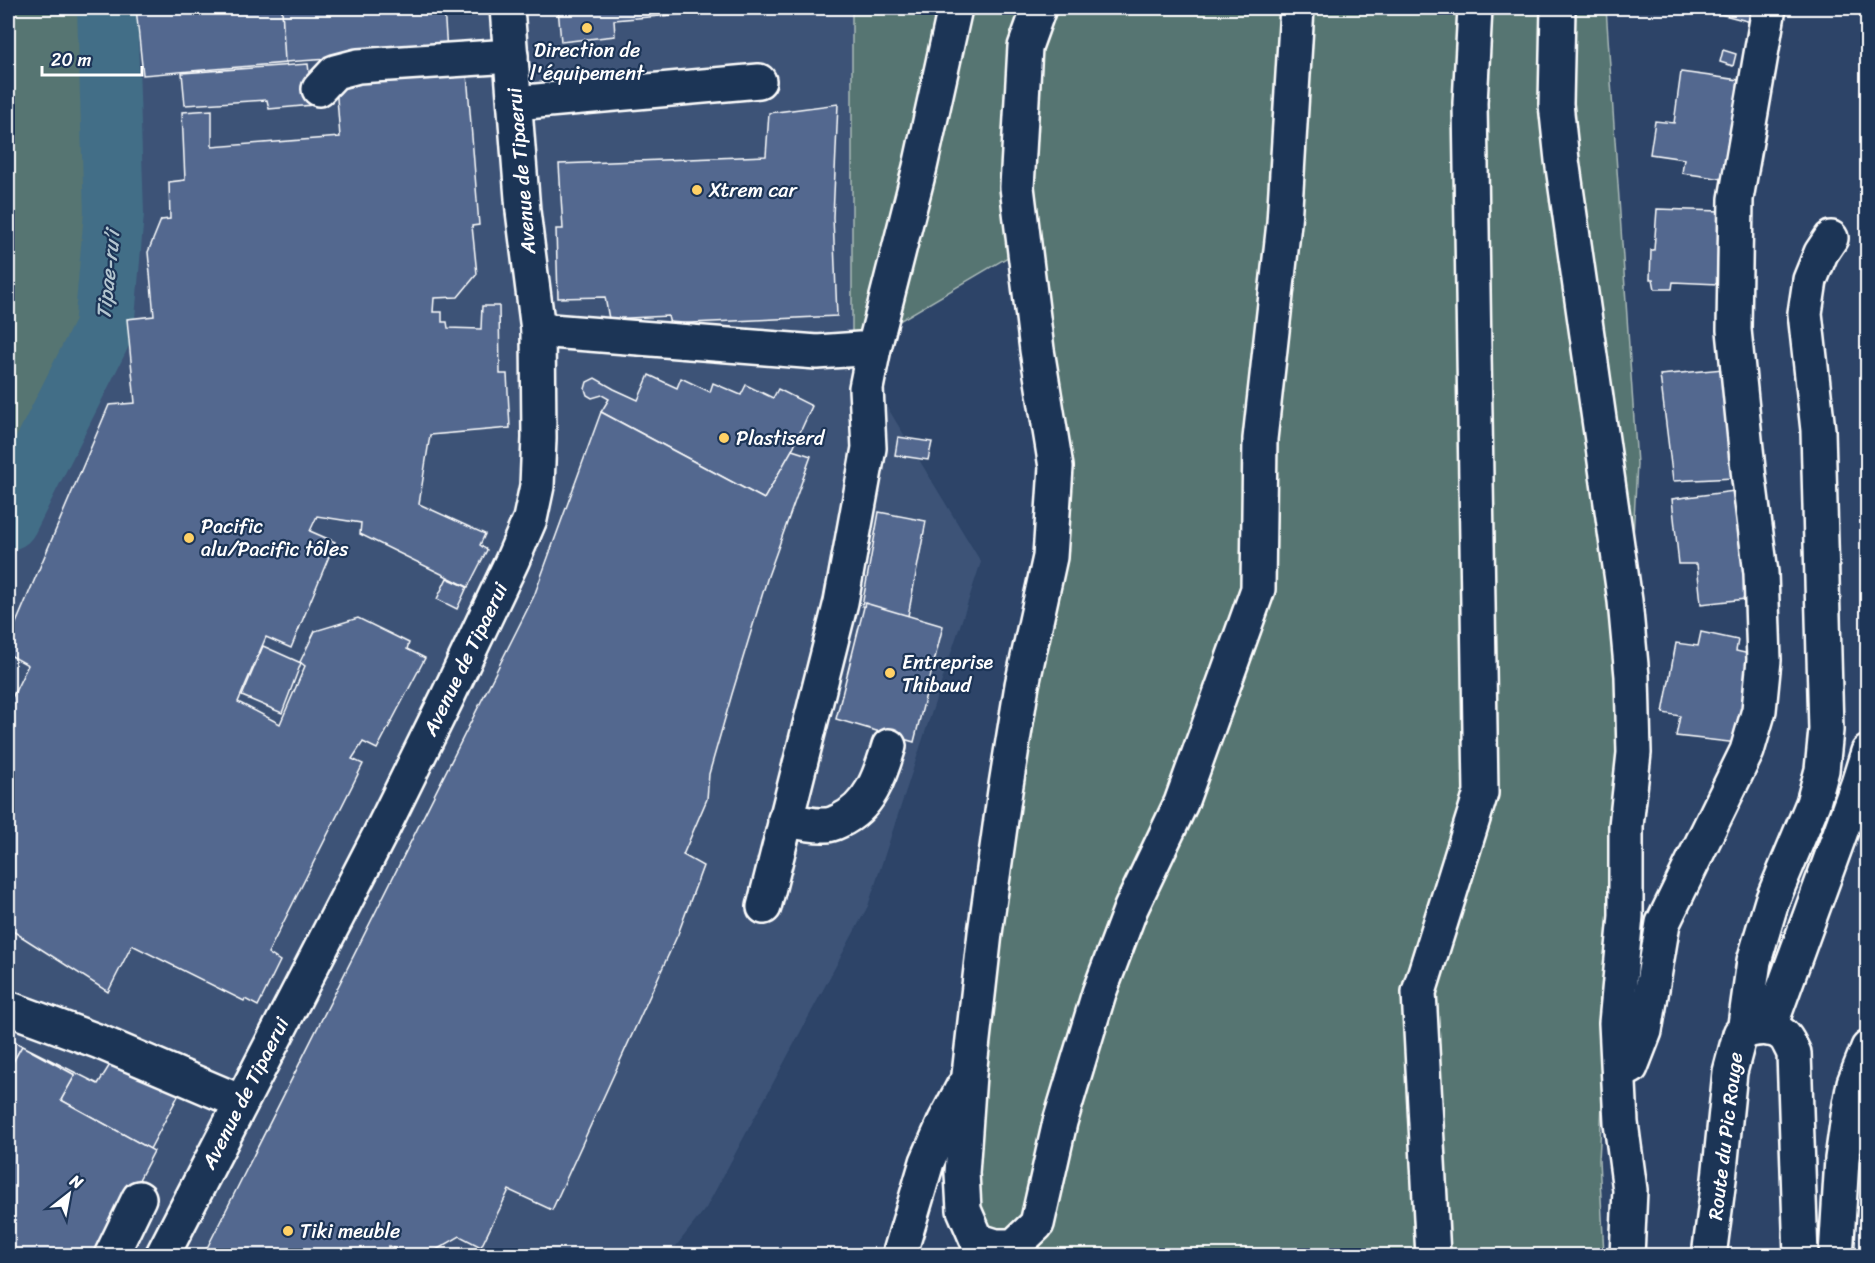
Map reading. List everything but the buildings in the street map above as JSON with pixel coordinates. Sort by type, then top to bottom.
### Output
[{"type":"street","name":"Avenue de Tipaerui","points":[[162,1256],[400,792],[512,561],[530,519],[537,486],[538,330],[523,211],[507,8]]},
{"type":"street","points":[[764,907],[841,602],[869,448],[866,388],[920,167],[955,8]]},
{"type":"street","points":[[1039,8],[1025,47],[1017,187],[1037,350],[1056,467],[1050,557],[1022,686],[984,933],[969,1075],[962,1173],[964,1210],[977,1240],[996,1251],[1014,1245],[1037,1224],[1060,1122],[1099,993],[1131,908],[1181,803],[1258,589],[1260,439],[1284,223],[1297,8]]},
{"type":"street","points":[[1433,1256],[1419,992],[1480,793],[1470,103],[1475,8]]},
{"type":"street","points":[[1558,8],[1556,104],[1562,160],[1624,589],[1632,676],[1634,753],[1626,826],[1626,916],[1616,1023],[1621,1123],[1630,1190],[1627,1256]]},
{"type":"street","points":[[1619,1073],[1631,1067],[1645,1031],[1664,923],[1747,751],[1759,710],[1764,660],[1761,573],[1735,341],[1734,294],[1736,199],[1769,8]]},
{"type":"street","points":[[319,89],[335,72],[358,66],[511,56]]},
{"type":"street","points":[[515,103],[759,81]]},
{"type":"street","points":[[1757,1031],[1754,961],[1772,901],[1813,803],[1822,770],[1826,730],[1818,441],[1805,313],[1810,280],[1831,238]]},
{"type":"street","points":[[538,330],[817,352],[874,348]]},
{"type":"street","points":[[785,819],[811,825],[829,825],[848,817],[867,800],[879,776],[889,746]]},
{"type":"street","points":[[1757,1031],[1858,784],[1868,752]]},
{"type":"street","points":[[8,1008],[100,1042],[241,1102]]},
{"type":"street","points":[[1757,1031],[1783,1034],[1794,1053],[1801,1256]]},
{"type":"street","name":"Route du Pic Rouge","points":[[1709,1256],[1730,1072],[1740,1034],[1757,1031]]},
{"type":"street","points":[[1836,1256],[1839,1194],[1849,1110],[1854,1083],[1868,1048]]},
{"type":"street","points":[[899,1256],[927,1162],[969,1075]]},
{"type":"street","points":[[111,1256],[139,1198]]},
{"type":"shaded area","points":[[99,8],[852,8],[852,349],[981,562],[868,906],[706,1208],[669,1255],[8,1256],[8,557],[88,348],[110,140]]},
{"type":"green space","points":[[8,8],[99,8],[110,140],[88,348],[8,557]]},
{"type":"green space","points":[[852,8],[1606,8],[1637,464],[1599,1160],[1604,1255],[966,1255],[948,1183],[1039,561],[1035,241],[852,349]]},
{"type":"waterway","name":"Tipae-ru’i","points":[[8,520],[104,329],[114,213],[107,8]]},
{"type":"place","name":"Direction de l'équipement","points":[[587,28]]},
{"type":"place","name":"Xtrem car","points":[[697,190]]},
{"type":"place","name":"Plastiserd","points":[[724,438]]},
{"type":"place","name":"Pacific alu/Pacific tôles","points":[[189,538]]},
{"type":"place","name":"Entreprise Thibaud","points":[[890,673]]},
{"type":"place","name":"Tiki meuble","points":[[288,1231]]}]
